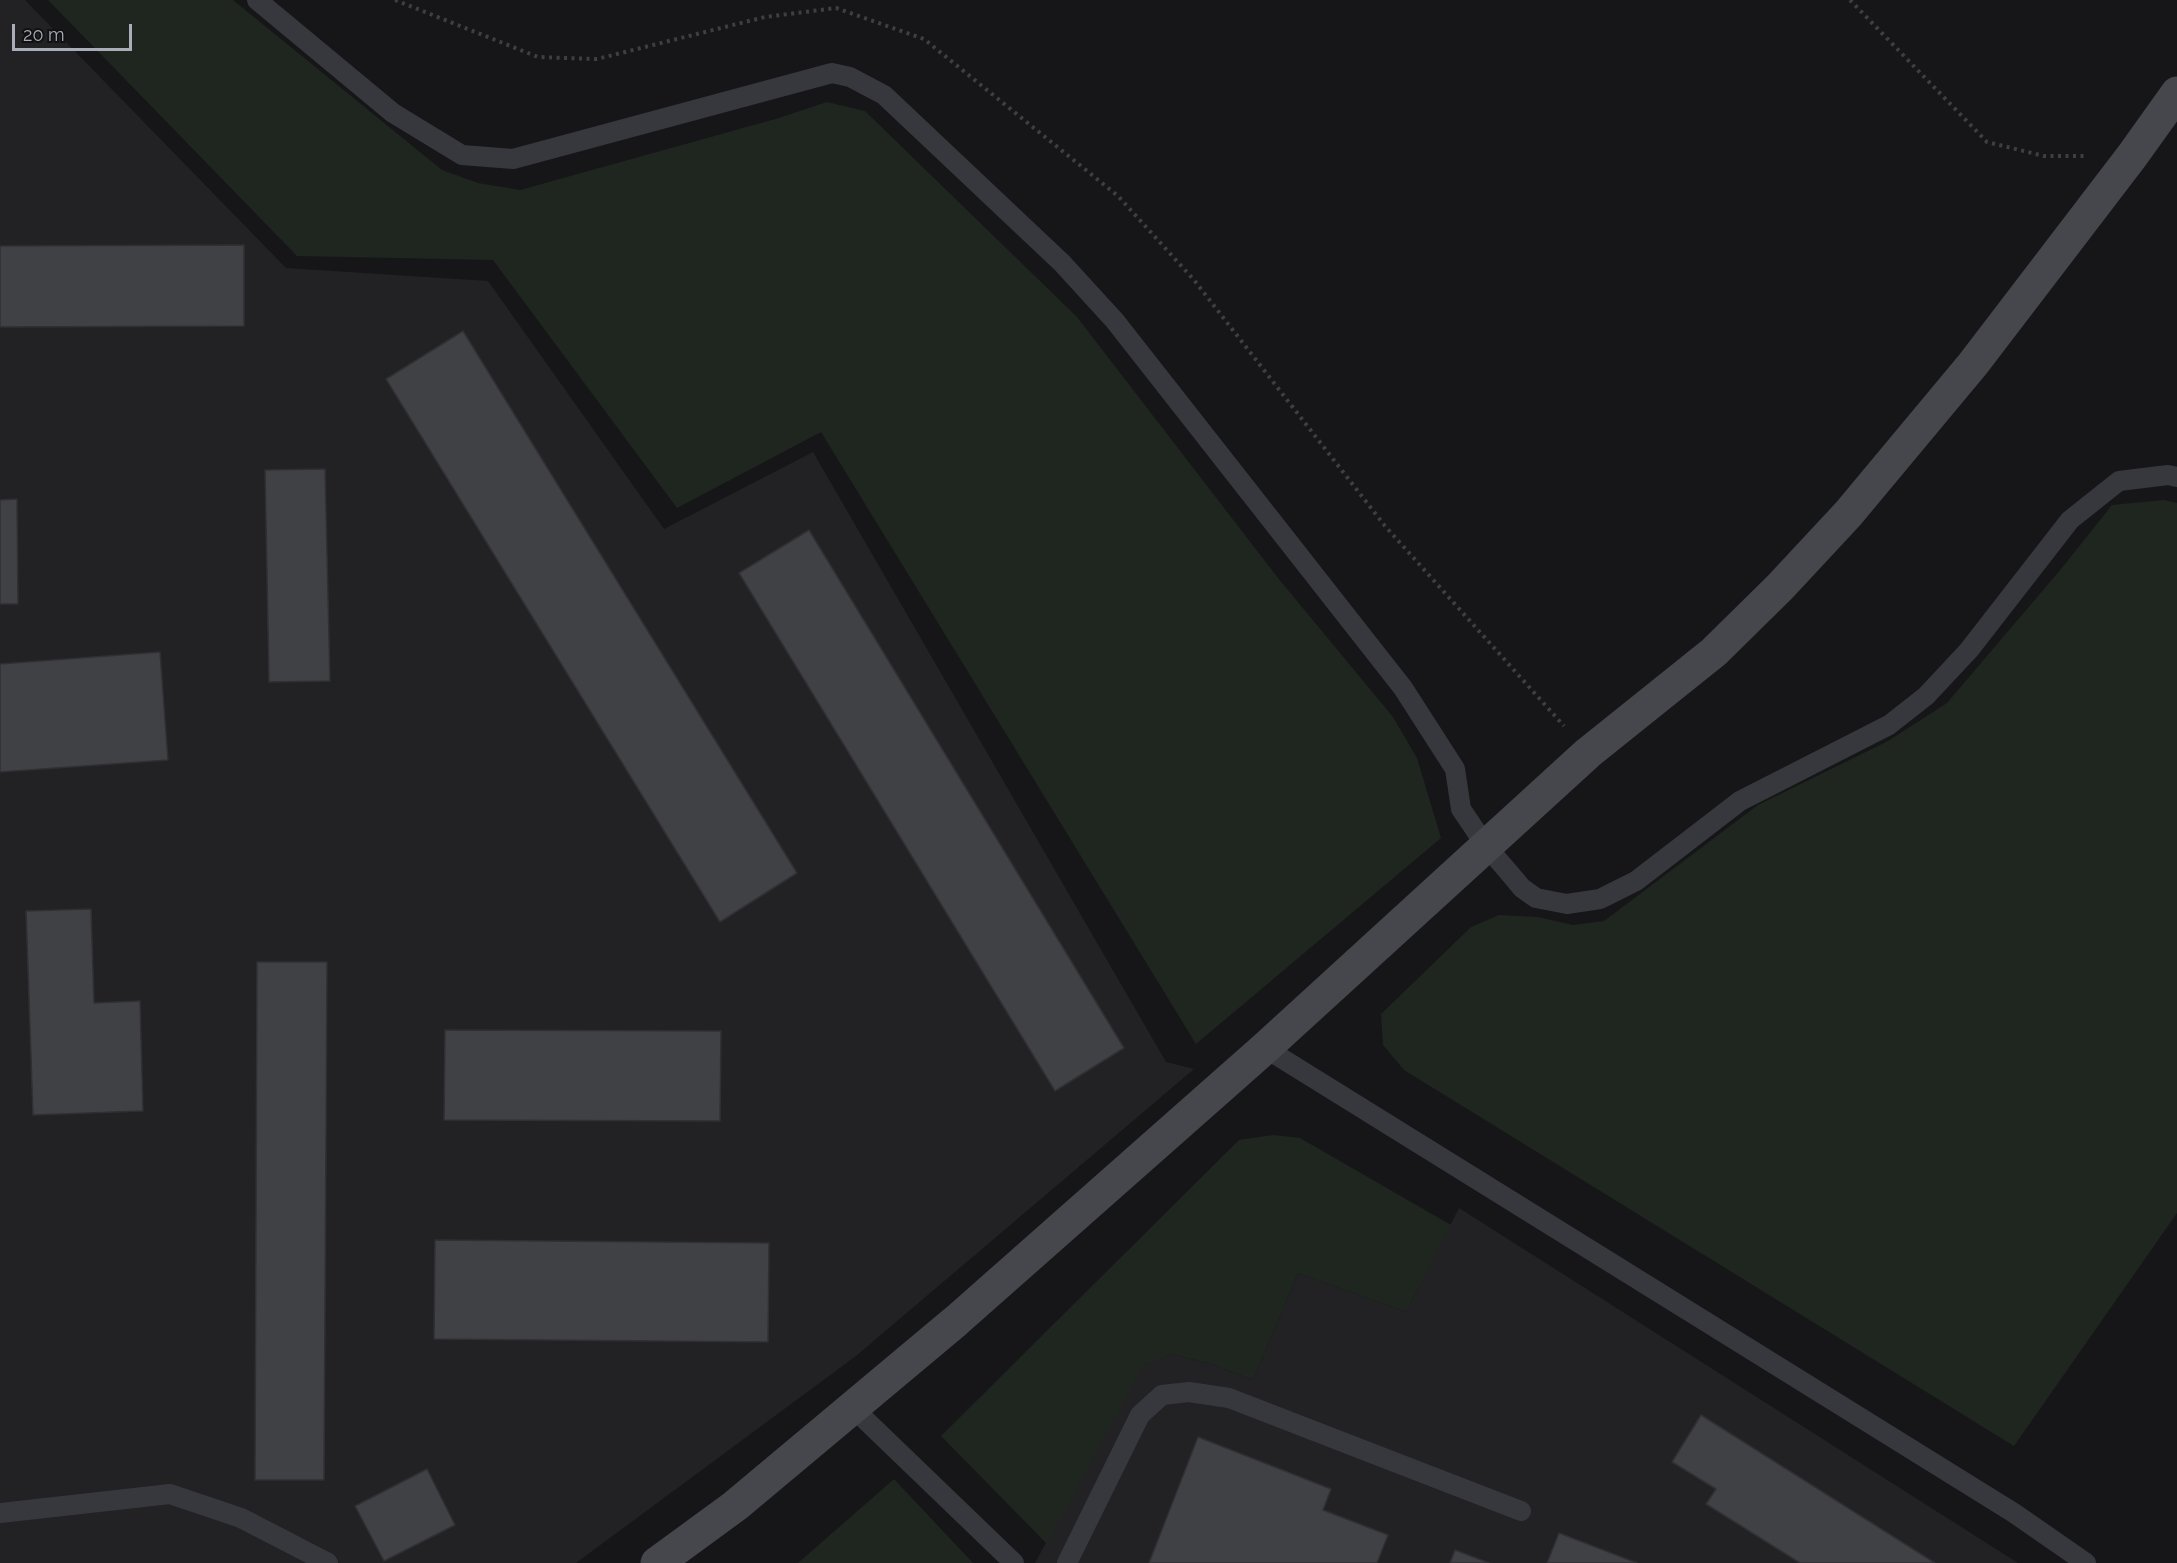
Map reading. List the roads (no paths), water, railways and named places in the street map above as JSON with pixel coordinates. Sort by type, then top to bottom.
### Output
[{"type":"main road","points":[[657,1563],[735,1506],[956,1321],[1265,1048],[1588,753],[1714,652],[1848,514],[1973,364],[2132,156],[2177,93]]},
{"type":"lane","points":[[256,0],[393,113],[462,155],[513,159],[832,73],[850,77],[884,95],[1062,263],[1115,321],[1403,688],[1455,769],[1461,809],[1486,846],[1521,888],[1536,898],[1567,904],[1600,899],[1636,881],[1740,801],[1890,725],[1926,696],[1970,650],[2070,520],[2119,481],[2168,475],[2177,477]]},
{"type":"lane","points":[[1265,1048],[2014,1513],[2086,1563]]},
{"type":"lane","points":[[1067,1563],[1140,1415],[1162,1395],[1189,1392],[1229,1398],[1521,1511]]},
{"type":"lane","points":[[853,1408],[1014,1563]]},
{"type":"lane","points":[[0,1513],[170,1494],[242,1518],[328,1563]]}]
